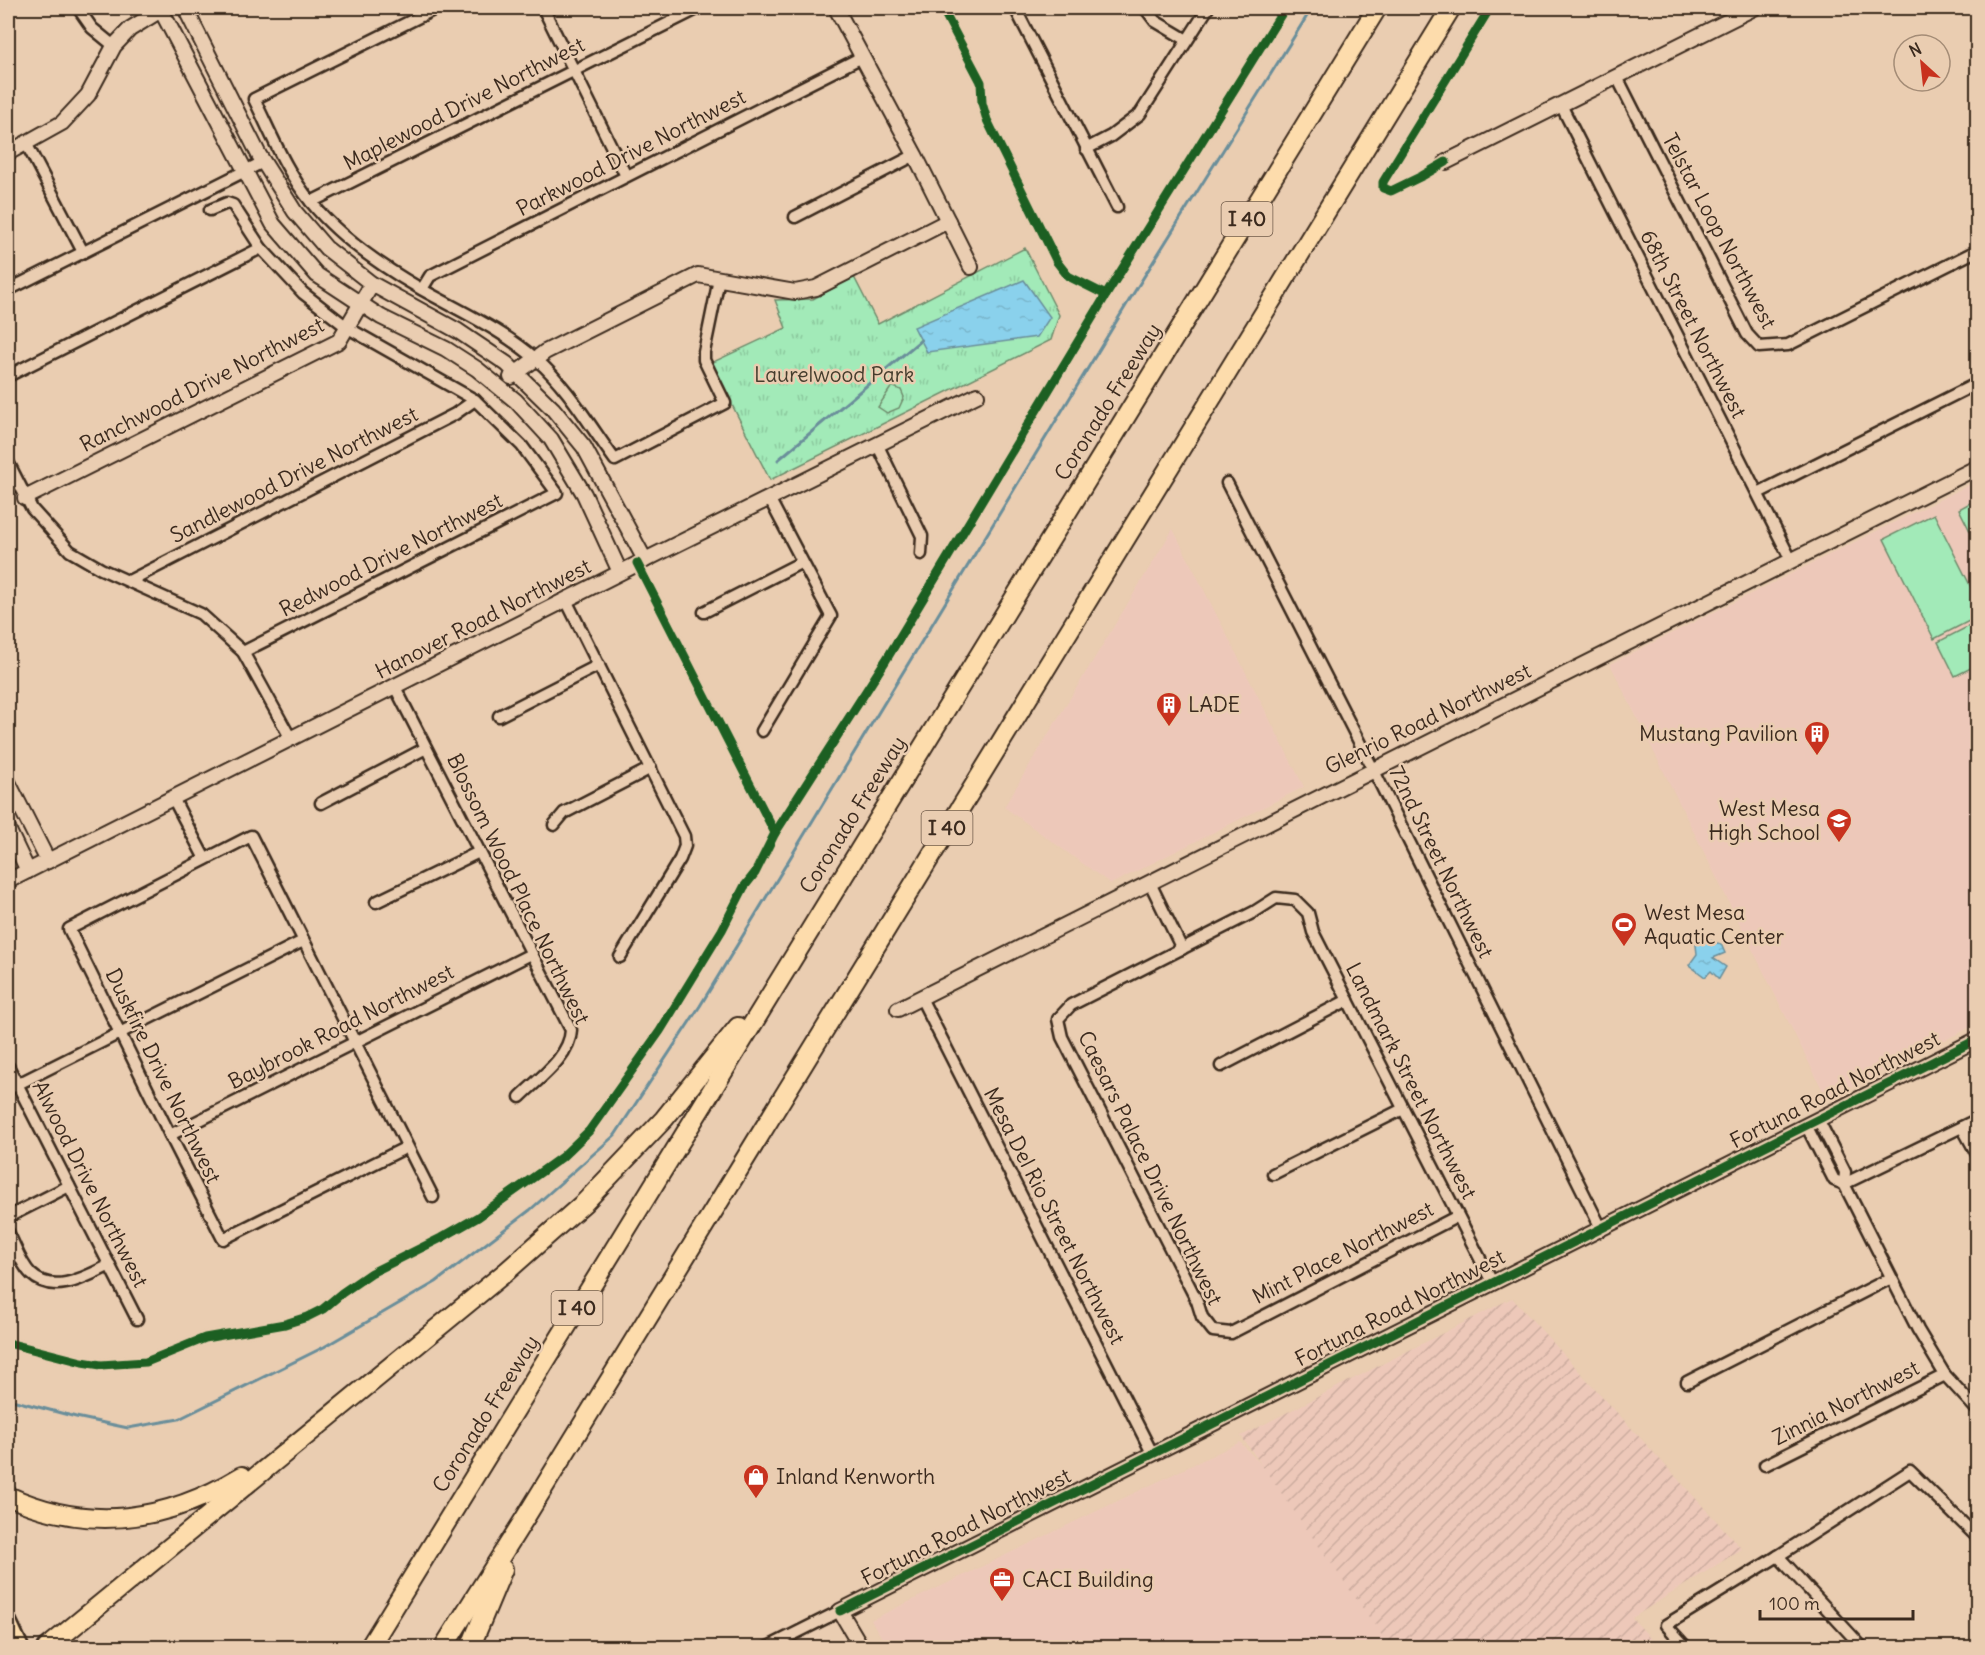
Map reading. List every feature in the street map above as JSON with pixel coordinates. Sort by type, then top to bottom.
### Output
[{"type":"highway","name":"Coronado Freeway","points":[[369,1647],[1377,8]]},
{"type":"highway","name":"I 40","points":[[443,1647],[525,1518],[1451,8]]},
{"type":"highway","points":[[47,1647],[507,1271],[585,1202],[664,1119],[785,969]]},
{"type":"highway","points":[[8,1496],[29,1506],[85,1518],[116,1519],[148,1515],[185,1505],[215,1491],[332,1413]]},
{"type":"highway","points":[[470,1647],[525,1518]]},
{"type":"main road","points":[[8,1622],[20,1647]]},
{"type":"street","points":[[78,8],[92,28],[114,46]]},
{"type":"street","points":[[8,153],[62,123],[88,95],[114,46],[130,29],[162,8],[273,224],[317,274],[381,316],[446,349],[501,387],[551,439],[584,494],[620,572]]},
{"type":"street","points":[[185,8],[263,162],[295,212],[326,249],[372,284],[458,331],[507,364],[553,409],[584,447],[645,560]]},
{"type":"street","points":[[437,8],[254,99],[293,176],[310,202],[336,228],[392,271],[482,321],[536,358],[555,377],[615,460],[725,403],[705,360],[704,352],[719,279]]},
{"type":"street","points":[[543,8],[626,176]]},
{"type":"street","name":"Maplewood Drive Northwest","points":[[310,202],[699,8]]},
{"type":"street","points":[[836,8],[915,155],[971,267]]},
{"type":"street","points":[[1015,8],[1117,207]]},
{"type":"street","points":[[1145,8],[1155,21],[1187,40]]},
{"type":"street","points":[[1086,149],[1111,136],[1140,114],[1208,8]]},
{"type":"street","points":[[1446,162],[1754,8]]},
{"type":"street","name":"Parkwood Drive Northwest","points":[[422,289],[430,276],[862,57]]},
{"type":"street","name":"Telstar Loop Northwest","points":[[1617,77],[1746,334],[1759,347],[1788,345],[1977,249]]},
{"type":"street","name":"68th Street Northwest","points":[[1561,105],[1791,560]]},
{"type":"street","points":[[26,143],[82,252]]},
{"type":"street","points":[[795,217],[915,155]]},
{"type":"street","points":[[8,290],[263,162]]},
{"type":"street","points":[[210,210],[227,203],[233,205],[261,248],[303,293],[348,328],[475,400]]},
{"type":"street","points":[[501,387],[515,372],[536,358],[698,275],[795,292],[816,288],[948,221]]},
{"type":"street","points":[[8,376],[261,248]]},
{"type":"street","name":"Ranchwood Drive Northwest","points":[[25,498],[339,341],[372,284]]},
{"type":"street","points":[[1758,494],[1977,383]]},
{"type":"street","name":"Hanover Road Northwest","points":[[8,881],[620,572],[977,395]]},
{"type":"street","name":"Redwood Drive Northwest","points":[[243,652],[557,493],[522,446],[475,400]]},
{"type":"street","name":"Sandlewood Drive Northwest","points":[[129,581],[455,414],[475,400]]},
{"type":"street","points":[[877,444],[922,536],[921,554]]},
{"type":"street","points":[[8,462],[25,498],[47,527],[70,550],[101,569],[201,614],[243,652],[291,739]]},
{"type":"street","name":"Glenrio Road Northwest","points":[[898,1009],[1977,467]]},
{"type":"street","name":"72nd Street Northwest","points":[[1227,483],[1373,769],[1601,1228]]},
{"type":"street","points":[[762,731],[831,616],[769,498]]},
{"type":"street","points":[[704,612],[802,562]]},
{"type":"street","points":[[566,600],[684,836],[685,846],[680,859],[620,957]]},
{"type":"street","points":[[499,716],[599,665]]},
{"type":"street","name":"Blossom Wood Place Northwest","points":[[394,687],[571,1030],[566,1051],[520,1097]]},
{"type":"street","points":[[321,803],[426,748]]},
{"type":"street","points":[[554,825],[564,813],[651,768]]},
{"type":"street","points":[[8,782],[48,861]]},
{"type":"street","points":[[173,798],[205,859],[251,836],[433,1197]]},
{"type":"street","points":[[8,829],[28,871]]},
{"type":"street","points":[[376,902],[479,852]]},
{"type":"street","name":"Duskfire Drive Northwest","points":[[205,859],[69,929],[223,1239],[407,1147]]},
{"type":"street","points":[[1150,883],[1182,949]]},
{"type":"street","name":"Landmark Street Northwest","points":[[1182,949],[1254,912],[1276,898],[1295,900],[1308,913],[1313,932],[1492,1282]]},
{"type":"street","points":[[12,1087],[303,941]]},
{"type":"street","name":"Caesars Palace Drive Northwest","points":[[1182,949],[1071,1005],[1058,1019],[1062,1038],[1197,1301],[1202,1317],[1213,1331]]},
{"type":"street","name":"Baybrook Road Northwest","points":[[170,1135],[531,954]]},
{"type":"street","name":"Mesa Del Rio Street Northwest","points":[[921,998],[1152,1453]]},
{"type":"street","points":[[1221,1066],[1348,1000]]},
{"type":"street","name":"Fortuna Road Northwest","points":[[766,1647],[1977,1039]]},
{"type":"street","name":"Alwood Drive Northwest","points":[[8,1066],[12,1087],[69,1186],[137,1319]]},
{"type":"street","points":[[1273,1174],[1403,1109]]},
{"type":"street","points":[[1844,1184],[1977,1119]]},
{"type":"street","points":[[1812,1122],[1845,1172],[1844,1184],[1891,1278],[1945,1375],[1977,1411]]},
{"type":"street","points":[[1962,1127],[1977,1156]]},
{"type":"street","points":[[8,1217],[69,1186]]},
{"type":"street","name":"Mint Place Northwest","points":[[1213,1331],[1231,1333],[1458,1216]]},
{"type":"street","points":[[8,1232],[30,1274],[41,1280],[68,1284],[110,1265]]},
{"type":"street","points":[[1687,1382],[1891,1278]]},
{"type":"street","name":"Zinnia Northwest","points":[[1765,1465],[1945,1375]]},
{"type":"street","points":[[1687,1647],[1666,1625],[1910,1471],[1977,1538]]},
{"type":"street","points":[[1778,1556],[1863,1647]]},
{"type":"street","points":[[840,1611],[862,1647]]},
{"type":"shaded area","name":"West Mesa High School","points":[[1977,481],[1977,1024],[1827,1099],[1610,664]]},
{"type":"shaded area","points":[[1173,529],[1304,787],[1111,884],[1004,807]]},
{"type":"shaded area","points":[[1512,1298],[1742,1549],[1632,1618],[1659,1647],[1390,1647],[1241,1436]]},
{"type":"shaded area","points":[[1240,1442],[1432,1647],[888,1648],[871,1620]]},
{"type":"green space","name":"Laurelwood Park","points":[[1025,248],[1059,315],[1051,340],[770,480],[711,363],[786,328],[775,300],[813,299],[854,277],[878,324]]},
{"type":"green space","points":[[892,386],[901,390],[904,397],[899,408],[887,413],[878,407]]},
{"type":"green space","points":[[1977,499],[1977,545],[1959,509]]},
{"type":"green space","points":[[1934,514],[1978,601],[1977,617],[1934,639],[1884,539]]},
{"type":"green space","points":[[1977,622],[1977,665],[1955,676],[1938,642]]},
{"type":"water","points":[[1024,280],[1050,317],[1037,337],[927,352],[914,327]]},
{"type":"water","points":[[1695,936],[1721,944],[1725,953],[1713,958],[1726,967],[1719,979],[1711,971],[1705,977],[1689,965],[1697,954]]},
{"type":"waterway","points":[[8,1399],[128,1428],[179,1419],[324,1347],[436,1282],[530,1210],[615,1135],[700,1006],[1130,299],[1312,8]]},
{"type":"waterway","points":[[778,460],[921,340]]},
{"type":"cycle path","points":[[942,8],[981,82],[982,103],[987,120],[1057,262],[1068,276],[1106,295],[1285,8]]},
{"type":"cycle path","points":[[1446,162],[1391,191],[1383,188],[1383,182],[1490,8]]},
{"type":"cycle path","points":[[637,563],[775,833],[886,660],[1106,295]]},
{"type":"cycle path","points":[[8,1343],[101,1365],[146,1362],[205,1338],[285,1324],[307,1317],[323,1309],[371,1273],[478,1217],[562,1157],[589,1131],[660,1031],[722,930],[775,833]]},
{"type":"cycle path","points":[[840,1611],[1978,1039]]},
{"type":"place","name":"LADE","points":[[1169,728]]},
{"type":"place","name":"Mustang Pavilion","points":[[1817,757]]},
{"type":"place","name":"West Mesa High School","points":[[1839,844]]},
{"type":"place","name":"West Mesa Aquatic Center","points":[[1624,948]]},
{"type":"place","name":"Inland Kenworth","points":[[756,1500]]},
{"type":"place","name":"CACI Building","points":[[1002,1603]]}]
